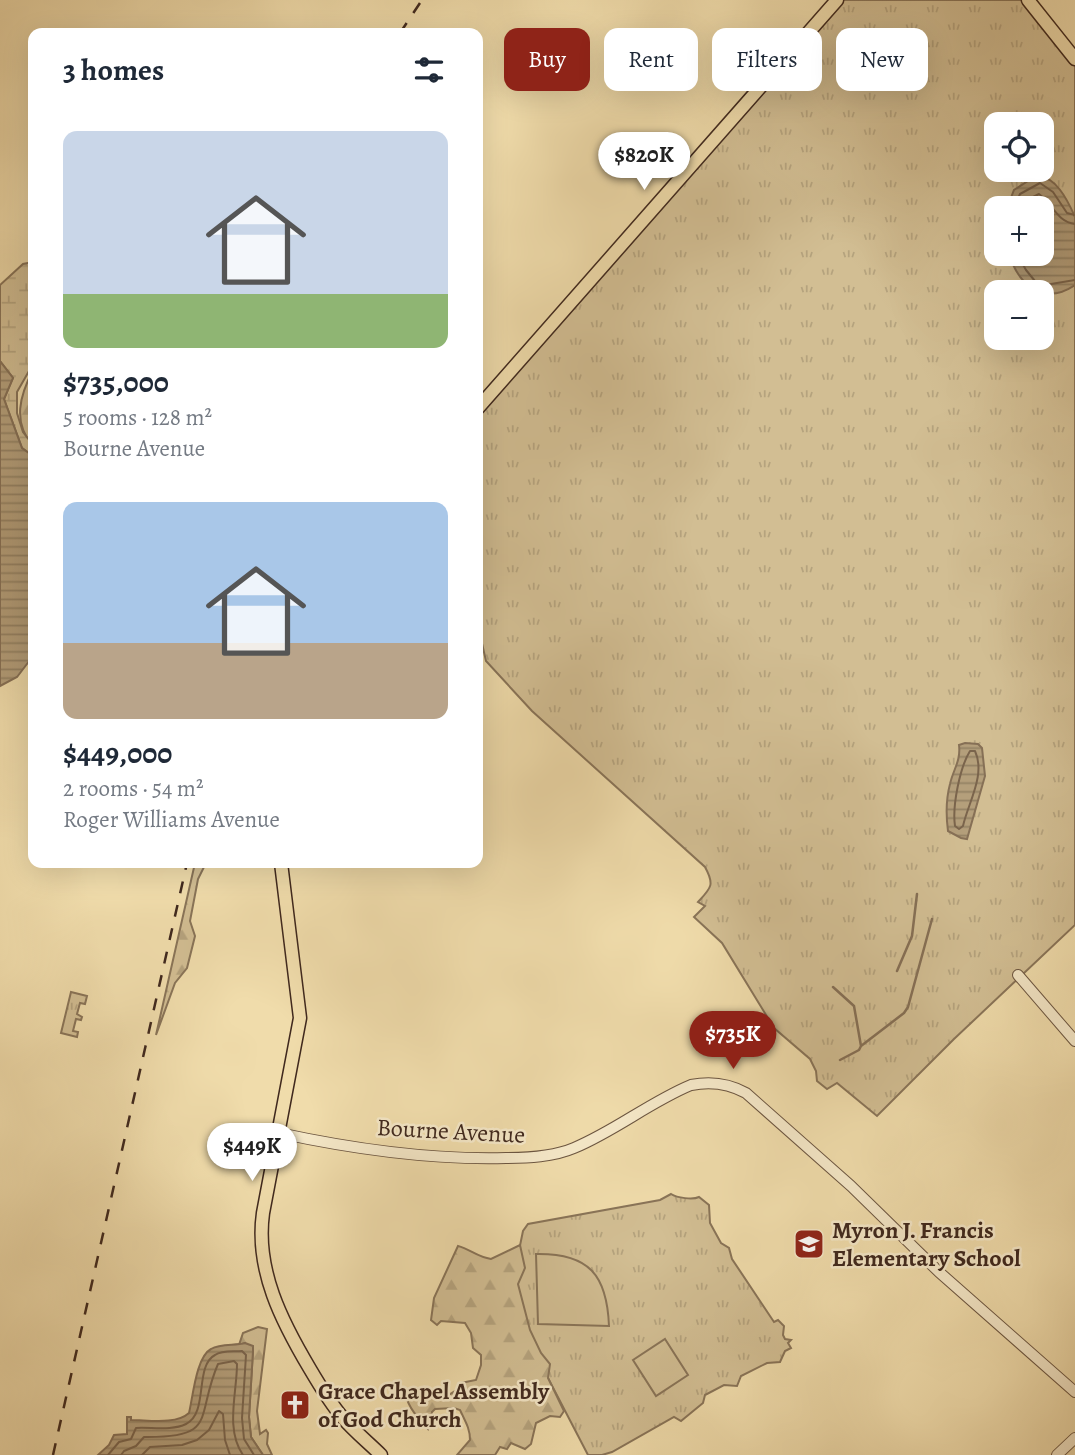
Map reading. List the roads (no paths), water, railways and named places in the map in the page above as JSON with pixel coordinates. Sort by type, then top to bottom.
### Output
[{"type":"main road","points":[[483,402],[837,0]]},
{"type":"main road","points":[[1028,0],[1075,59]]},
{"type":"main road","points":[[282,868],[300,1018],[261,1227],[262,1251],[268,1278],[286,1325],[325,1395],[343,1418],[382,1455]]},
{"type":"street","points":[[1018,975],[1075,1041]]},
{"type":"street","name":"Bourne Avenue","points":[[279,1133],[348,1146],[438,1156],[482,1159],[541,1156],[574,1148],[691,1085],[704,1083],[734,1086],[746,1093],[826,1163],[939,1272],[1075,1392]]},
{"type":"street","points":[[1057,1455],[1075,1438]]},
{"type":"water","points":[[1026,182],[1052,182],[1064,196],[1075,217],[1075,285],[1054,294],[1054,280],[1023,280],[1019,275],[1014,266],[1054,266],[1054,196],[1012,196],[1014,190]]},
{"type":"water","points":[[0,361],[13,378],[4,399],[22,448],[28,452],[28,663],[17,677],[0,686]]},
{"type":"water","points":[[978,744],[982,748],[985,776],[967,839],[948,831],[947,813],[959,745]]},
{"type":"water","points":[[245,1343],[253,1346],[249,1417],[251,1437],[263,1455],[98,1455],[109,1445],[114,1435],[127,1434],[127,1417],[131,1417],[131,1420],[162,1421],[177,1419],[189,1413],[199,1369],[206,1353],[219,1346]]},
{"type":"waterway","points":[[897,971],[912,936],[917,894]]},
{"type":"waterway","points":[[861,1046],[908,1007],[932,919]]},
{"type":"waterway","points":[[833,987],[854,1006],[861,1046],[859,1050],[840,1060]]},
{"type":"railway","points":[[403,28],[422,0]]},
{"type":"railway","points":[[53,1455],[186,868]]},
{"type":"place","name":"Myron J. Francis Elementary School","points":[[809,1244]]},
{"type":"place","name":"Grace Chapel Assembly of God Church","points":[[295,1405]]}]
